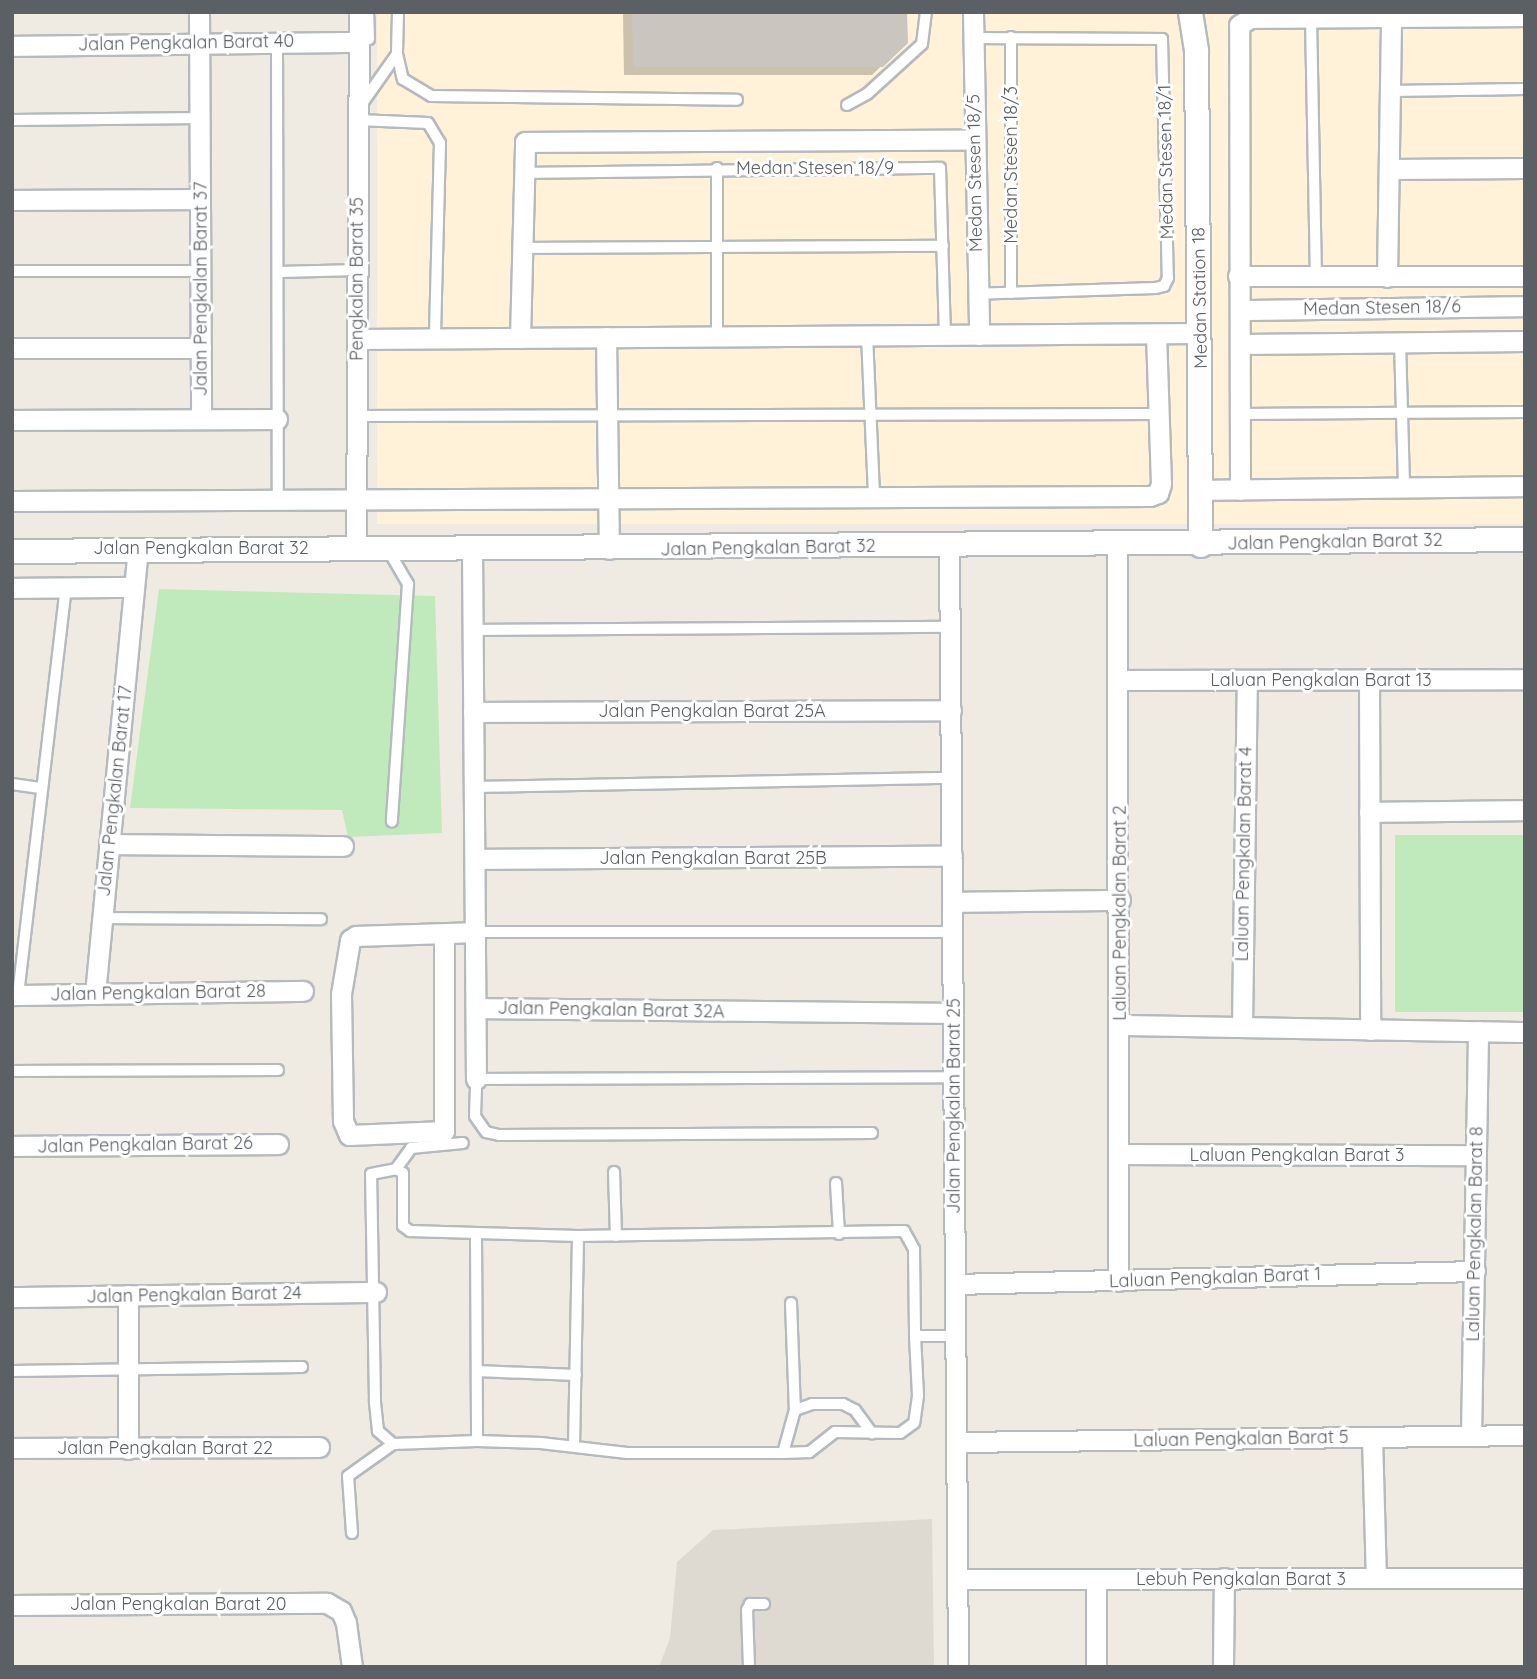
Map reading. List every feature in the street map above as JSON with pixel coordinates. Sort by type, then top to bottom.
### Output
[{"type":"street","name":"Jalan Pengkalan Barat 37","points":[[12,420],[201,418],[199,12]]},
{"type":"street","name":"Pengkalan Barat 35","points":[[356,547],[359,12]]},
{"type":"street","name":"Medan Stesen 18/5","points":[[973,12],[973,140],[979,335]]},
{"type":"street","name":"Medan Station 18","points":[[1190,12],[1196,51],[1200,545]]},
{"type":"street","name":"Medan Station 18","points":[[1196,51],[1203,45],[1202,12]]},
{"type":"street","points":[[1388,277],[1391,15]]},
{"type":"street","points":[[1240,490],[1239,25],[1250,18],[1525,16]]},
{"type":"street","name":"Jalan Pengkalan Barat 40","points":[[12,46],[359,42]]},
{"type":"street","name":"Medan Stesen 18/9","points":[[523,173],[525,142],[973,140]]},
{"type":"street","points":[[1390,169],[1525,168]]},
{"type":"street","points":[[520,338],[523,173]]},
{"type":"street","points":[[12,200],[200,199]]},
{"type":"street","points":[[1238,276],[1525,276]]},
{"type":"street","name":"Medan Stesen 18/6","points":[[1240,310],[1525,306]]},
{"type":"street","points":[[358,338],[1200,333]]},
{"type":"street","points":[[12,501],[356,496],[609,500],[1150,496],[1158,493],[1161,484],[1156,334]]},
{"type":"street","points":[[606,337],[609,549]]},
{"type":"street","points":[[1241,344],[1525,341]]},
{"type":"street","points":[[12,348],[201,348]]},
{"type":"street","points":[[201,418],[277,419]]},
{"type":"street","points":[[1200,490],[1525,486]]},
{"type":"street","name":"Jalan Pengkalan Barat 32","points":[[19,548],[609,549],[1200,545],[1525,539]]},
{"type":"street","name":"Laluan Pengkalan Barat 2","points":[[1117,545],[1121,1025],[1118,1281]]},
{"type":"street","name":"Jalan Pengkalan Barat 25","points":[[949,546],[958,1667]]},
{"type":"street","name":"Jalan Pengkalan Barat 32A","points":[[472,549],[477,1008],[953,1013]]},
{"type":"street","name":"Jalan Pengkalan Barat 17","points":[[94,994],[138,550]]},
{"type":"street","points":[[12,588],[134,587]]},
{"type":"street","name":"Laluan Pengkalan Barat 13","points":[[1118,680],[1525,679]]},
{"type":"street","points":[[1369,680],[1370,1030]]},
{"type":"street","name":"Laluan Pengkalan Barat 4","points":[[1242,1027],[1247,681]]},
{"type":"street","name":"Jalan Pengkalan Barat 25A","points":[[473,712],[951,710]]},
{"type":"street","points":[[1369,812],[1525,810]]},
{"type":"street","points":[[110,844],[343,846]]},
{"type":"street","name":"Jalan Pengkalan Barat 25B","points":[[475,859],[952,856]]},
{"type":"street","points":[[952,902],[1119,901]]},
{"type":"street","points":[[444,934],[444,1131],[349,1135],[343,1121],[341,994],[346,947],[356,936],[476,932]]},
{"type":"street","name":"Jalan Pengkalan Barat 28","points":[[15,995],[303,991]]},
{"type":"street","points":[[476,1079],[477,1008]]},
{"type":"street","points":[[1121,1025],[1525,1032]]},
{"type":"street","name":"Laluan Pengkalan Barat 8","points":[[1471,1436],[1478,1031]]},
{"type":"street","name":"Jalan Pengkalan Barat 26","points":[[12,1146],[278,1144]]},
{"type":"street","name":"Laluan Pengkalan Barat 3","points":[[1119,1154],[1475,1155]]},
{"type":"street","name":"Laluan Pengkalan Barat 1","points":[[955,1283],[1475,1271]]},
{"type":"street","name":"Jalan Pengkalan Barat 24","points":[[12,1297],[376,1292]]},
{"type":"street","points":[[128,1295],[128,1449]]},
{"type":"street","name":"Laluan Pengkalan Barat 5","points":[[956,1442],[1525,1435]]},
{"type":"street","points":[[1372,1437],[1376,1578]]},
{"type":"street","name":"Jalan Pengkalan Barat 22","points":[[12,1448],[318,1447]]},
{"type":"street","points":[[1223,1667],[1224,1578]]},
{"type":"street","name":"Lebuh Pengkalan Barat 3","points":[[957,1579],[1525,1578]]},
{"type":"street","points":[[1096,1579],[1096,1667]]},
{"type":"street","name":"Jalan Pengkalan Barat 20","points":[[12,1605],[327,1603],[341,1611],[352,1667]]},
{"type":"lane","points":[[359,42],[369,39],[369,12]]},
{"type":"lane","points":[[398,12],[397,54],[402,79],[431,96],[525,100],[737,100]]},
{"type":"lane","points":[[847,104],[867,94],[922,44],[926,12]]},
{"type":"lane","points":[[1311,18],[1316,278]]},
{"type":"lane","name":"Medan Stesen 18/3","points":[[1011,37],[1011,293]]},
{"type":"lane","name":"Medan Stesen 18/1","points":[[974,38],[1162,39],[1168,278],[1164,286],[1155,288],[978,294]]},
{"type":"lane","points":[[277,42],[280,272],[278,498]]},
{"type":"lane","points":[[397,54],[358,114],[428,123],[440,143],[435,338]]},
{"type":"lane","points":[[1390,90],[1525,89]]},
{"type":"lane","points":[[12,120],[200,118]]},
{"type":"lane","points":[[716,336],[717,168]]},
{"type":"lane","name":"Medan Stesen 18/9","points":[[523,173],[717,168],[940,168],[945,335]]},
{"type":"lane","points":[[521,248],[943,246]]},
{"type":"lane","points":[[280,272],[357,270]]},
{"type":"lane","points":[[12,271],[201,271]]},
{"type":"lane","points":[[867,335],[874,498]]},
{"type":"lane","points":[[1400,342],[1404,488]]},
{"type":"lane","points":[[1240,414],[1525,412]]},
{"type":"lane","points":[[356,416],[607,418],[1158,414]]},
{"type":"lane","points":[[387,548],[408,584],[392,821]]},
{"type":"lane","points":[[15,995],[66,588]]},
{"type":"lane","points":[[472,630],[950,627]]},
{"type":"lane","points":[[474,787],[951,778]]},
{"type":"lane","points":[[12,784],[42,788]]},
{"type":"lane","points":[[102,918],[321,919]]},
{"type":"lane","points":[[476,932],[952,932]]},
{"type":"lane","points":[[12,1071],[278,1070]]},
{"type":"lane","points":[[872,1133],[499,1135],[486,1132],[475,1116],[476,1079],[954,1077]]},
{"type":"lane","points":[[396,1170],[411,1148],[463,1143]]},
{"type":"lane","points":[[352,1533],[348,1476],[393,1444],[477,1441],[574,1446],[627,1453],[783,1453],[808,1452],[835,1432],[900,1433],[914,1423],[918,1396],[914,1249],[908,1233],[578,1236],[404,1229],[403,1173],[396,1170],[371,1174],[376,1292],[375,1400],[378,1431],[393,1444]]},
{"type":"lane","points":[[614,1172],[616,1236]]},
{"type":"lane","points":[[836,1183],[839,1234]]},
{"type":"lane","points":[[477,1233],[477,1441]]},
{"type":"lane","points":[[574,1446],[578,1236]]},
{"type":"lane","points":[[783,1453],[795,1410],[791,1303]]},
{"type":"lane","points":[[915,1336],[956,1336]]},
{"type":"lane","points":[[12,1371],[302,1367]]},
{"type":"lane","points":[[477,1371],[576,1375]]},
{"type":"lane","points":[[795,1410],[812,1404],[843,1404],[855,1410],[872,1433]]},
{"type":"lane","points":[[749,1667],[747,1611],[750,1604],[764,1604]]},
{"type":"shaded area","points":[[377,12],[1525,12],[1525,524],[377,524]]},
{"type":"shaded area","points":[[932,1519],[934,1667],[659,1667],[670,1638],[677,1562],[713,1530]]},
{"type":"green space","points":[[159,589],[435,596],[442,833],[348,837],[342,810],[130,808]]},
{"type":"green space","points":[[1395,835],[1525,835],[1525,1012],[1395,1012]]},
{"type":"building","points":[[632,12],[907,12],[908,43],[883,67],[633,67]]}]
